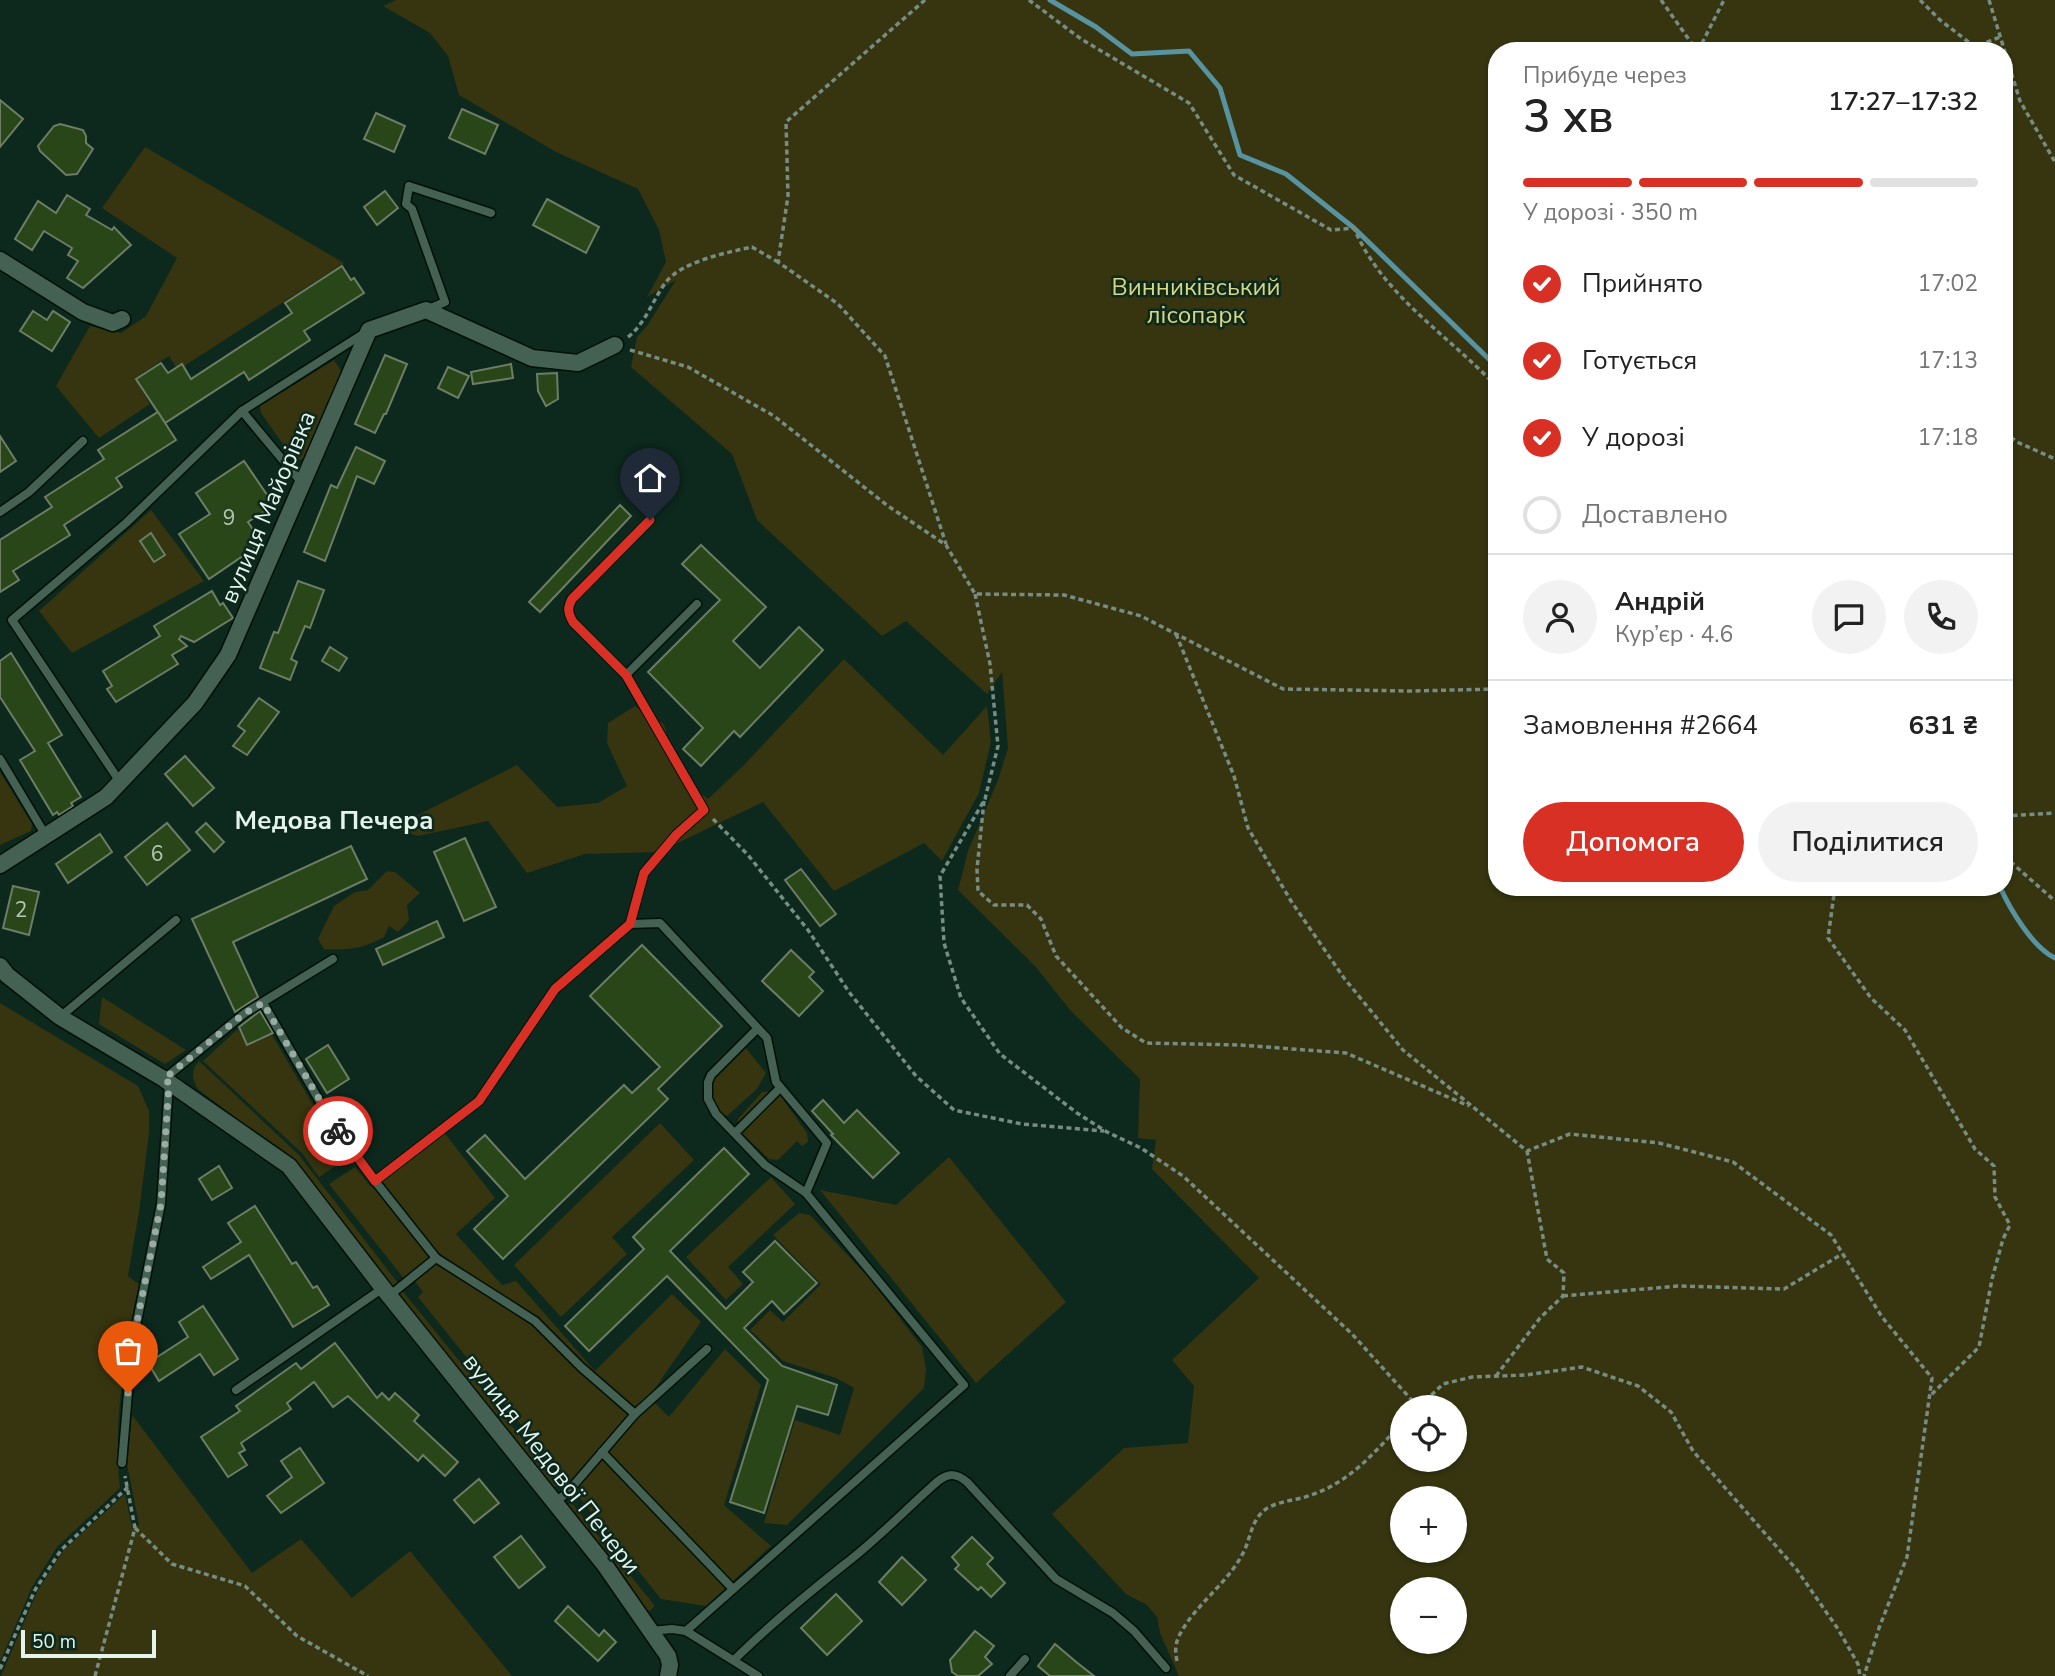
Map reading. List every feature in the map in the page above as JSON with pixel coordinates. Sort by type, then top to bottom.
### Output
[{"type":"street","points":[[0,260],[83,312],[113,323],[121,319]]},
{"type":"street","points":[[369,330],[426,310],[532,358],[579,363],[615,345]]},
{"type":"street","name":"вулиця Майорівка","points":[[0,865],[106,797],[195,703],[228,655],[369,330]]},
{"type":"street","name":"вулиця Медової Печери","points":[[0,966],[7,975],[60,1017],[166,1081],[289,1166],[386,1292],[604,1563],[668,1656],[668,1676]]},
{"type":"lane","points":[[426,310],[445,302],[412,209],[406,204],[409,186],[491,213]]},
{"type":"lane","points":[[120,782],[12,620],[126,523],[243,411],[369,330]]},
{"type":"lane","points":[[243,411],[304,484]]},
{"type":"lane","points":[[0,512],[29,492],[83,441]]},
{"type":"lane","points":[[375,1181],[479,1101],[555,989],[630,924],[644,873],[677,834],[704,810],[626,675],[569,615],[568,606],[572,599],[650,520]]},
{"type":"lane","points":[[626,675],[696,604]]},
{"type":"lane","points":[[0,759],[46,836]]},
{"type":"lane","points":[[60,1017],[176,920]]},
{"type":"lane","points":[[630,924],[660,923],[767,1038],[776,1082],[827,1143],[806,1193]]},
{"type":"lane","points":[[122,1464],[132,1346],[161,1204],[166,1081],[245,1013],[333,959]]},
{"type":"lane","points":[[263,1003],[334,1126],[436,1258],[535,1321],[581,1367],[635,1414]]},
{"type":"lane","points":[[686,1631],[964,1385],[806,1193],[765,1165],[711,1107],[708,1082],[717,1068],[757,1028]]},
{"type":"lane","points":[[735,1133],[780,1088]]},
{"type":"lane","points":[[236,1390],[436,1258]]},
{"type":"lane","points":[[555,1502],[567,1493],[635,1414],[707,1349]]},
{"type":"lane","points":[[602,1452],[733,1589]]},
{"type":"lane","points":[[734,1660],[820,1582],[846,1564],[938,1480],[953,1474],[967,1482],[1056,1579],[1113,1612],[1134,1631],[1166,1668]]},
{"type":"lane","points":[[651,1631],[686,1631],[758,1676]]},
{"type":"lane","points":[[1010,1676],[1024,1659]]},
{"type":"path","points":[[778,262],[788,196],[786,122],[925,0]]},
{"type":"path","points":[[1029,0],[1081,39],[1189,103],[1234,175],[1331,230],[1354,228],[1387,283],[1488,378]]},
{"type":"path","points":[[1661,0],[1691,42]]},
{"type":"path","points":[[1703,42],[1724,0]]},
{"type":"path","points":[[1920,0],[1969,42]]},
{"type":"path","points":[[1989,0],[2002,42]]},
{"type":"path","points":[[1988,42],[2001,37]]},
{"type":"path","points":[[2013,77],[2020,101],[2055,162]]},
{"type":"path","points":[[615,345],[632,335],[668,279],[713,255],[752,247],[838,304],[886,356],[946,545],[975,594],[990,664],[998,746],[985,799],[977,869],[978,891],[994,905],[1027,905],[1041,919],[1056,957],[1122,1028],[1146,1043],[1240,1045],[1346,1053],[1475,1109]]},
{"type":"path","points":[[615,345],[688,367],[774,416],[888,506],[946,545]]},
{"type":"path","points":[[2013,439],[2055,459]]},
{"type":"path","points":[[975,594],[1064,595],[1141,616],[1283,689],[1488,689]]},
{"type":"path","points":[[1175,634],[1234,776],[1248,828],[1291,901],[1344,978],[1404,1050],[1527,1151],[1547,1259],[1564,1273],[1563,1296]]},
{"type":"path","points":[[985,799],[940,876],[944,943],[961,998],[1000,1054],[1077,1113],[1107,1132],[1141,1148],[1183,1176],[1352,1334],[1407,1395]]},
{"type":"path","points":[[704,810],[756,866],[808,930],[849,992],[916,1076],[954,1110],[1022,1124],[1107,1132]]},
{"type":"path","points":[[2013,815],[2055,813]]},
{"type":"path","points":[[2013,864],[2055,901]]},
{"type":"path","points":[[1834,896],[1828,938],[1871,998],[1905,1030],[1975,1149],[1994,1166],[1995,1198],[2010,1225],[2003,1239],[1992,1279],[1979,1347],[1929,1398]]},
{"type":"path","points":[[1527,1151],[1570,1135],[1659,1143],[1733,1162],[1831,1236],[1882,1317],[1932,1378],[1907,1557],[1862,1676]]},
{"type":"path","points":[[1496,1376],[1540,1318],[1563,1296],[1678,1286],[1784,1289],[1842,1254]]},
{"type":"path","points":[[1431,1395],[1443,1384],[1472,1377],[1526,1375],[1582,1367],[1638,1386],[1671,1412],[1693,1451],[1797,1570],[1838,1629],[1862,1676]]},
{"type":"path","points":[[1180,1670],[1175,1648],[1180,1634],[1203,1601],[1237,1562],[1259,1517],[1285,1500],[1310,1496],[1336,1485],[1359,1469],[1390,1436]]},
{"type":"path","points":[[96,1676],[135,1528],[122,1464]]},
{"type":"path","points":[[0,1669],[35,1590],[61,1550],[128,1487]]},
{"type":"path","points":[[135,1528],[172,1564],[245,1586],[296,1636],[368,1676]]},
{"type":"green space","name":"Винниківський лісопарк","points":[[396,0],[2055,0],[2055,1676],[1179,1676],[1160,1633],[1157,1617],[1147,1605],[1126,1594],[1052,1514],[1124,1448],[1188,1443],[1194,1386],[1172,1360],[1259,1278],[1152,1169],[1156,1140],[1138,1138],[1140,1079],[1071,1011],[1035,966],[958,890],[968,851],[998,780],[1008,748],[1002,672],[987,694],[906,621],[882,636],[757,520],[732,454],[631,367],[637,337],[676,280],[647,297],[666,262],[659,230],[638,189],[556,152],[459,95],[448,56],[430,33],[383,6]]},
{"type":"green space","points":[[145,147],[344,263],[178,370],[169,356],[135,378],[150,404],[99,438],[56,386],[90,326],[121,333],[146,316],[177,258],[102,208]]},
{"type":"green space","points":[[334,360],[342,372],[304,459],[294,460],[261,413],[260,406]]},
{"type":"green space","points":[[151,510],[204,581],[72,653],[39,611]]},
{"type":"green space","points":[[844,659],[943,755],[987,706],[991,742],[979,793],[942,861],[924,843],[834,891],[763,802],[659,852],[585,854],[527,873],[488,821],[418,836],[392,828],[517,765],[557,807],[598,803],[627,786],[607,743],[608,723],[635,706],[664,724],[677,775],[708,799],[743,766]]},
{"type":"green space","points":[[0,772],[32,824],[31,831],[0,845]]},
{"type":"green space","points":[[387,871],[395,872],[420,893],[407,905],[409,920],[398,932],[389,926],[384,937],[370,944],[340,950],[324,949],[318,939],[334,906],[355,892],[368,890]]},
{"type":"green space","points":[[102,997],[186,1050],[165,1064],[99,1024]]},
{"type":"green space","points":[[0,1003],[138,1086],[149,1111],[149,1133],[128,1276],[139,1284],[129,1333],[119,1412],[120,1488],[57,1547],[32,1587],[0,1662]]},
{"type":"green space","points":[[238,1029],[247,1046],[272,1035],[328,1130],[348,1158],[319,1177],[302,1153],[203,1061]]},
{"type":"green space","points":[[737,1045],[745,1047],[766,1073],[757,1089],[727,1116],[715,1110],[710,1089],[711,1072],[719,1058]]},
{"type":"green space","points":[[199,1061],[299,1155],[401,1287],[388,1285],[295,1162],[199,1090],[193,1075]]},
{"type":"green space","points":[[777,1091],[807,1133],[808,1142],[802,1146],[797,1141],[778,1160],[769,1159],[738,1130],[738,1119],[762,1092]]},
{"type":"green space","points":[[660,1123],[694,1160],[612,1237],[627,1254],[561,1317],[514,1265]]},
{"type":"green space","points":[[443,1131],[495,1198],[456,1234],[502,1285],[516,1281],[595,1371],[672,1294],[701,1322],[649,1397],[669,1417],[725,1349],[761,1385],[724,1505],[771,1546],[706,1606],[661,1599],[418,1297],[423,1292],[411,1276],[405,1280],[329,1184],[355,1167],[371,1187]]},
{"type":"green space","points":[[949,1157],[1066,1302],[976,1383],[820,1190],[896,1205]]},
{"type":"green space","points":[[771,1177],[795,1204],[728,1267],[743,1284],[726,1300],[686,1257]]},
{"type":"green space","points":[[799,1213],[810,1215],[869,1278],[922,1347],[926,1369],[924,1388],[787,1525],[764,1523],[795,1420],[840,1435],[854,1388],[836,1378],[783,1361],[750,1330],[770,1310],[783,1322],[821,1284],[773,1235]]},
{"type":"green space","points":[[401,1289],[559,1484],[550,1491],[392,1297]]},
{"type":"green space","points":[[132,1415],[252,1573],[301,1539],[352,1598],[410,1551],[512,1676],[1,1676],[37,1592],[63,1551],[125,1494],[132,1527],[139,1525],[127,1464]]},
{"type":"green space","points":[[571,1502],[655,1606],[648,1612],[563,1508]]},
{"type":"building","points":[[0,100],[23,119],[0,147]]},
{"type":"building","points":[[462,109],[498,125],[485,154],[449,138]]},
{"type":"building","points":[[376,113],[405,126],[394,152],[364,139]]},
{"type":"building","points":[[60,124],[83,130],[86,143],[93,149],[77,174],[66,175],[38,146],[54,126]]},
{"type":"building","points":[[385,191],[398,208],[377,225],[364,207]]},
{"type":"building","points":[[67,195],[90,209],[86,215],[112,230],[114,227],[131,245],[83,288],[67,278],[78,261],[68,255],[72,248],[44,231],[32,250],[15,239],[38,201],[56,213]]},
{"type":"building","points":[[547,199],[599,227],[586,253],[533,225]]},
{"type":"building","points":[[342,266],[364,293],[304,331],[310,340],[249,380],[244,372],[165,423],[136,379],[161,363],[168,373],[182,364],[191,379],[292,313],[285,303]]},
{"type":"building","points":[[33,311],[47,320],[53,311],[70,322],[52,351],[20,331]]},
{"type":"building","points":[[385,355],[407,364],[375,433],[355,424]]},
{"type":"building","points":[[511,364],[513,378],[473,384],[471,372]]},
{"type":"building","points":[[448,367],[469,376],[458,398],[438,388]]},
{"type":"building","points":[[557,373],[558,399],[546,406],[538,391],[537,374]]},
{"type":"building","points":[[158,412],[176,440],[116,478],[122,487],[64,525],[70,535],[13,571],[19,580],[0,592],[0,540],[52,507],[45,497],[104,459],[98,450]]},
{"type":"building","points":[[0,436],[16,461],[0,472]]},
{"type":"building","points":[[356,447],[385,461],[374,484],[357,476],[325,561],[304,552],[331,485],[337,488]]},
{"type":"building","points":[[244,461],[274,505],[248,522],[262,543],[209,579],[179,534],[210,514],[196,493]]},
{"type":"building","points":[[620,505],[631,516],[540,612],[529,602]]},
{"type":"building","points":[[151,533],[165,555],[154,562],[140,541]]},
{"type":"building","points":[[701,545],[766,607],[733,641],[760,668],[799,627],[823,650],[740,737],[734,731],[701,766],[683,749],[703,728],[648,672],[720,600],[682,564]]},
{"type":"building","points":[[298,581],[324,590],[310,628],[305,626],[291,659],[297,662],[290,680],[260,668],[274,632],[278,633]]},
{"type":"building","points":[[212,591],[220,605],[223,603],[233,618],[194,642],[181,636],[179,639],[187,646],[172,655],[178,664],[116,702],[107,689],[112,686],[103,671],[160,636],[154,626]]},
{"type":"building","points":[[330,647],[347,658],[339,671],[322,661]]},
{"type":"building","points":[[11,653],[62,735],[48,743],[81,797],[59,815],[57,812],[53,815],[20,760],[35,751],[0,697],[0,661]]},
{"type":"building","points":[[259,698],[279,712],[247,755],[233,746],[245,731],[238,726]]},
{"type":"building","points":[[185,756],[214,788],[193,806],[165,774]]},
{"type":"building","points":[[167,823],[190,850],[147,885],[125,857]]},
{"type":"building","points":[[206,823],[224,842],[214,852],[196,832]]},
{"type":"building","points":[[100,834],[112,852],[68,883],[56,864]]},
{"type":"building","points":[[465,838],[496,907],[464,921],[434,852]]},
{"type":"building","points":[[351,846],[367,879],[233,942],[258,997],[235,1012],[192,919]]},
{"type":"building","points":[[801,869],[836,914],[820,926],[785,880]]},
{"type":"building","points":[[13,886],[39,892],[29,935],[3,928]]},
{"type":"building","points":[[437,921],[444,937],[383,965],[376,949]]},
{"type":"building","points":[[642,945],[722,1026],[658,1089],[668,1099],[503,1259],[474,1229],[508,1196],[467,1151],[485,1135],[525,1179],[624,1085],[632,1093],[660,1067],[590,996]]},
{"type":"building","points":[[791,950],[814,972],[809,977],[823,991],[799,1016],[762,981]]},
{"type":"building","points":[[260,1011],[273,1033],[247,1045],[239,1027]]},
{"type":"building","points":[[328,1045],[349,1079],[327,1093],[306,1059]]},
{"type":"building","points":[[823,1100],[844,1123],[857,1110],[899,1153],[873,1178],[831,1135],[833,1134],[812,1111]]},
{"type":"building","points":[[724,1148],[749,1174],[670,1251],[726,1309],[753,1282],[743,1272],[775,1241],[817,1283],[784,1314],[772,1301],[744,1328],[782,1366],[837,1385],[828,1415],[797,1406],[764,1513],[730,1502],[768,1380],[667,1276],[589,1351],[565,1326],[644,1249],[633,1237]]},
{"type":"building","points":[[219,1166],[232,1188],[212,1200],[199,1179]]},
{"type":"building","points":[[255,1206],[292,1264],[296,1262],[313,1288],[317,1286],[329,1305],[293,1327],[249,1255],[211,1279],[203,1267],[241,1242],[228,1223]]},
{"type":"building","points":[[203,1306],[238,1359],[214,1375],[200,1354],[159,1381],[148,1363],[188,1337],[179,1322]]},
{"type":"building","points":[[335,1343],[377,1398],[382,1393],[389,1400],[395,1393],[419,1415],[414,1421],[458,1462],[445,1476],[423,1455],[418,1461],[348,1396],[333,1407],[314,1382],[287,1403],[291,1409],[241,1443],[245,1450],[239,1453],[247,1465],[228,1477],[201,1437],[240,1411],[236,1406],[296,1363],[301,1369]]},
{"type":"building","points":[[300,1448],[324,1483],[281,1513],[267,1496],[292,1477],[281,1461]]},
{"type":"building","points":[[479,1479],[499,1503],[474,1523],[454,1500]]},
{"type":"building","points":[[521,1536],[545,1567],[519,1588],[494,1557]]},
{"type":"building","points":[[972,1537],[993,1558],[987,1564],[1005,1583],[991,1597],[981,1587],[978,1590],[955,1569],[959,1565],[952,1557]]},
{"type":"building","points":[[902,1557],[926,1580],[902,1605],[879,1582]]},
{"type":"building","points":[[836,1594],[862,1621],[827,1655],[801,1628]]},
{"type":"building","points":[[568,1606],[599,1636],[604,1630],[616,1642],[598,1661],[555,1621]]},
{"type":"building","points":[[975,1631],[994,1646],[985,1657],[992,1664],[978,1676],[958,1676],[952,1672],[950,1660]]},
{"type":"building","points":[[1055,1644],[1094,1676],[1050,1676],[1038,1666]]},
{"type":"waterway","points":[[1050,0],[1096,27],[1132,54],[1189,51],[1220,88],[1240,155],[1286,174],[1354,228],[1488,358]]},
{"type":"waterway","points":[[2005,896],[2031,937],[2055,958]]},
{"type":"way so far","points":[[128,1393],[132,1346],[161,1204],[169,1083],[164,1079],[245,1013],[263,1003],[338,1131]]},
{"type":"district","name":"Медова Печера","points":[[334,820]]},
{"type":"route","points":[[338,1131],[375,1181],[479,1101],[555,989],[630,924],[644,873],[677,834],[704,810],[626,675],[569,615],[568,606],[572,599],[650,520]]}]
